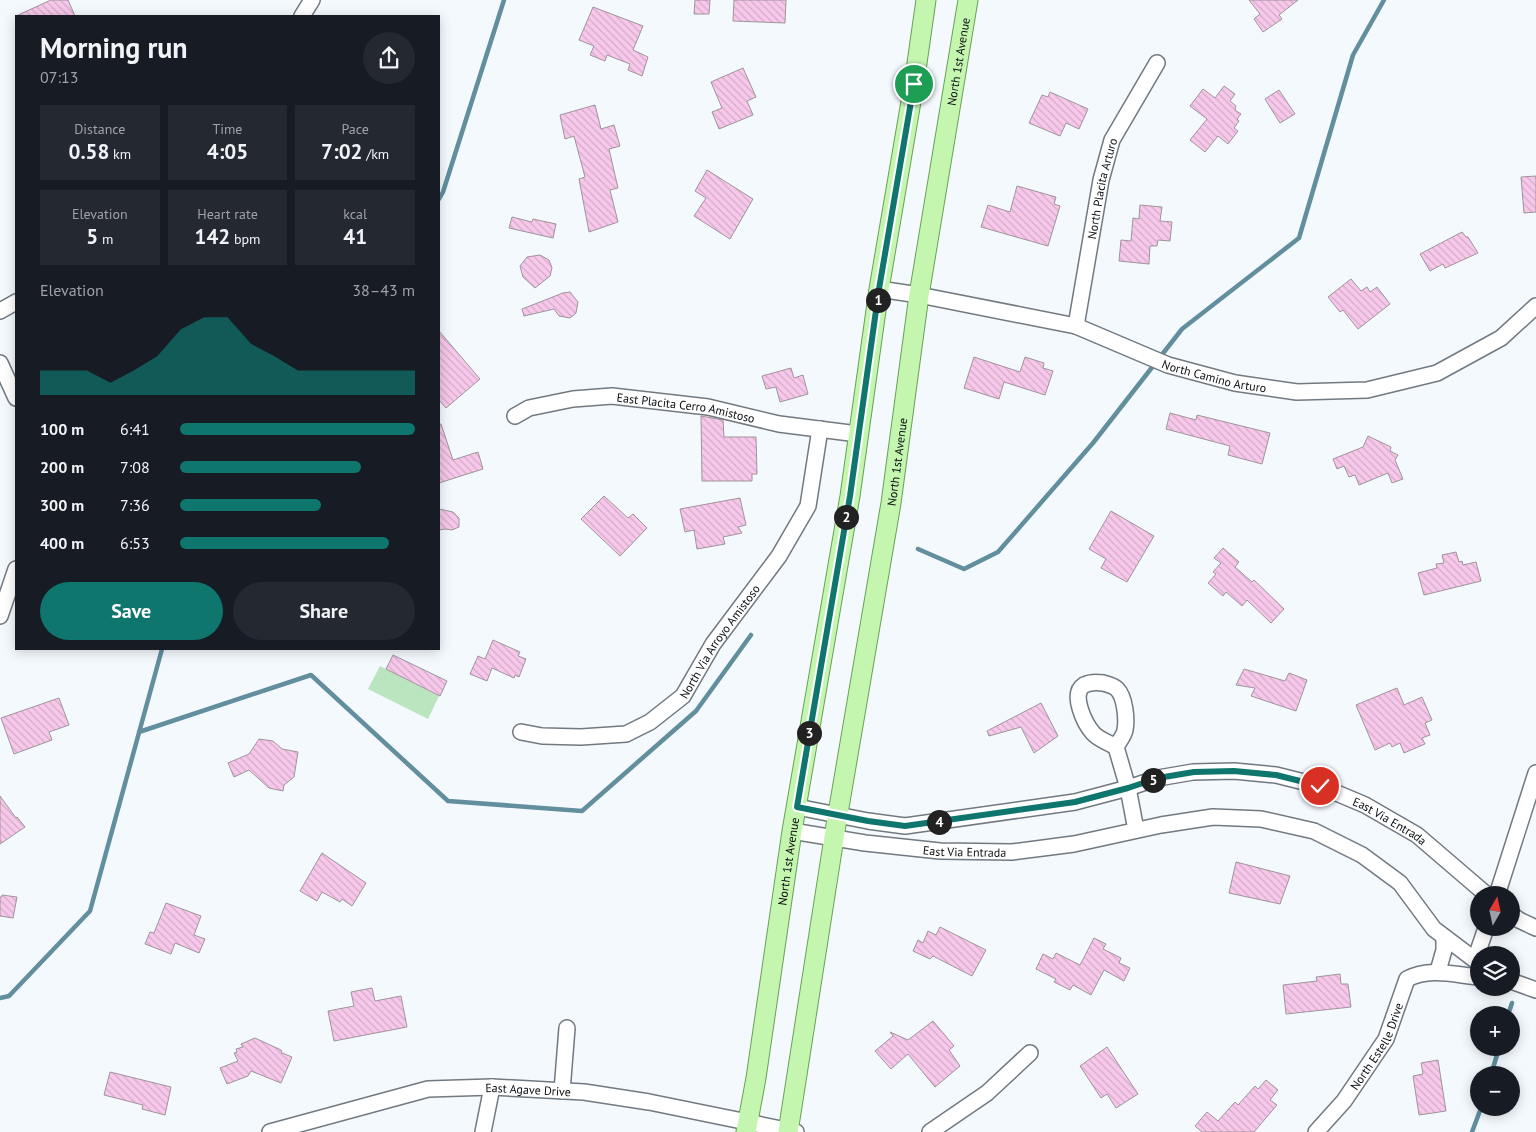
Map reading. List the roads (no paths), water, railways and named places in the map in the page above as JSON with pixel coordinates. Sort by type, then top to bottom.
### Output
[{"type":"main road","name":"North 1st Avenue","points":[[747,1127],[758,1068],[792,831],[850,496],[879,289],[914,84],[926,0]]},
{"type":"main road","name":"North 1st Avenue","points":[[791,1132],[834,838],[891,502],[920,295],[968,0]]},
{"type":"street","points":[[303,15],[312,0]]},
{"type":"street","name":"North Placita Arturo","points":[[1076,326],[1101,180],[1112,140],[1157,63]]},
{"type":"street","name":"North Camino Arturo","points":[[879,289],[920,295],[1076,326],[1168,365],[1234,383],[1297,392],[1367,390],[1437,372],[1501,338],[1536,306]]},
{"type":"street","points":[[0,311],[15,303]]},
{"type":"street","points":[[0,363],[15,396]]},
{"type":"street","name":"East Placita Cerro Amistoso","points":[[515,416],[529,408],[574,399],[612,396],[708,407],[779,424],[858,434]]},
{"type":"street","name":"North Via Arroyo Amistoso","points":[[521,732],[542,736],[581,737],[626,734],[650,722],[683,696],[714,644],[779,556],[808,506],[820,429]]},
{"type":"street","points":[[0,616],[15,572]]},
{"type":"street","points":[[1116,747],[1128,788],[1136,830]]},
{"type":"street","name":"East Via Entrada","points":[[797,807],[905,826],[1075,802],[1158,778],[1194,772],[1234,771],[1276,775],[1320,786],[1365,805],[1417,836],[1477,886]]},
{"type":"street","points":[[1500,886],[1536,773]]},
{"type":"street","name":"East Via Entrada","points":[[792,831],[865,844],[940,851],[1012,852],[1074,844],[1161,824],[1213,817],[1261,819],[1314,831],[1362,855],[1400,884],[1434,929],[1470,956]]},
{"type":"street","points":[[1520,920],[1536,928]]},
{"type":"street","points":[[1438,971],[1444,950],[1444,937]]},
{"type":"street","name":"North Estelle Drive","points":[[1316,1132],[1344,1101],[1386,1039],[1407,979],[1414,975],[1438,971],[1470,976]]},
{"type":"street","points":[[1520,984],[1536,990]]},
{"type":"street","points":[[562,1091],[567,1028]]},
{"type":"street","points":[[930,1132],[987,1093],[1030,1053]]},
{"type":"street","points":[[483,1132],[492,1087]]},
{"type":"street","name":"East Agave Drive","points":[[270,1132],[428,1089],[492,1087],[584,1092],[648,1102],[747,1127],[791,1132]]},
{"type":"waterway","points":[[440,197],[504,0]]},
{"type":"waterway","points":[[918,549],[964,569],[998,552],[1093,443],[1182,329],[1299,238],[1353,55],[1384,0]]},
{"type":"waterway","points":[[139,732],[311,675],[448,801],[582,811],[696,711],[751,635]]},
{"type":"waterway","points":[[0,998],[9,996],[90,911],[162,650]]},
{"type":"waterway","points":[[1494,1066],[1497,1056]]},
{"type":"waterway","points":[[1472,1132],[1478,1116]]}]
